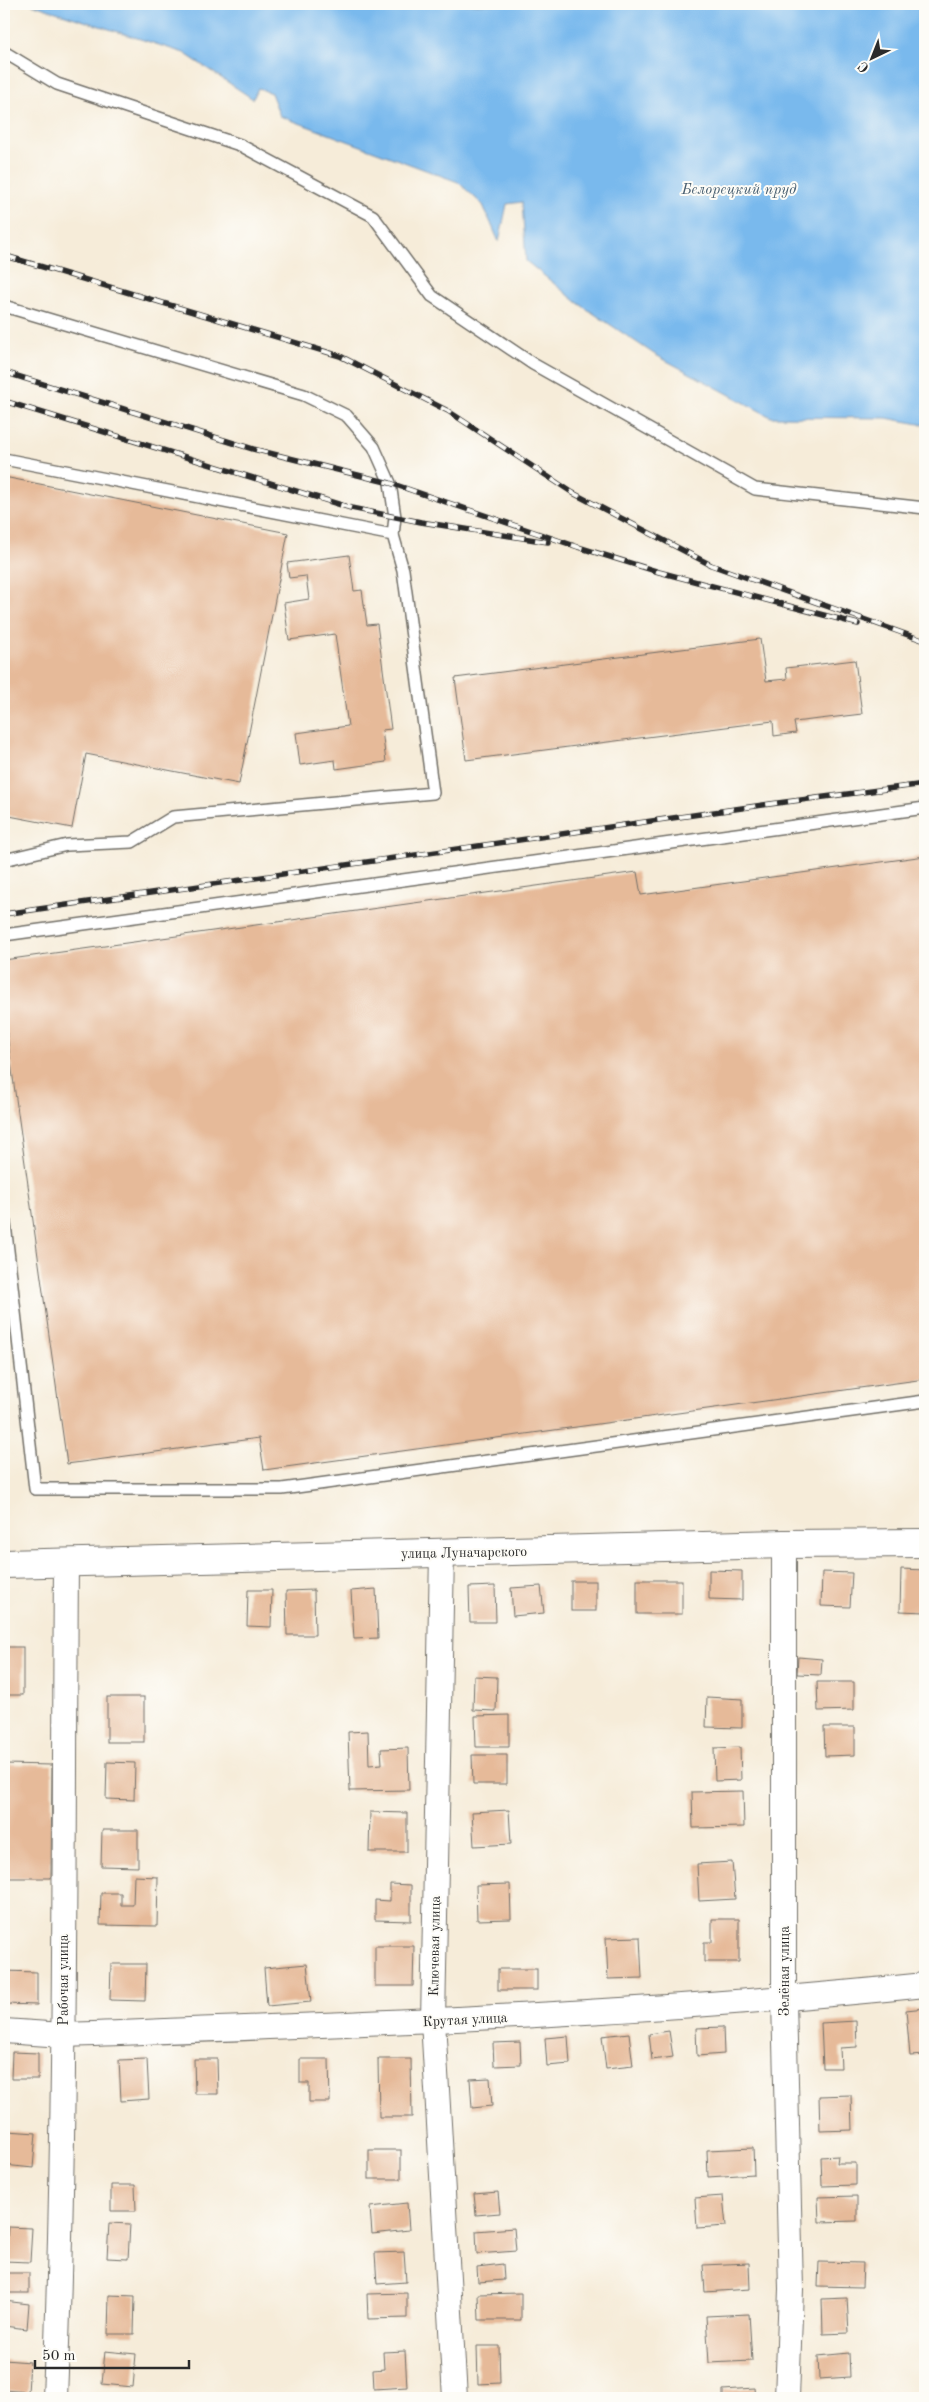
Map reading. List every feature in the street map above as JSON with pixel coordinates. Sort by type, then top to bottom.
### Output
[{"type":"street","name":"улица Луначарского","points":[[4,1564],[784,1544],[925,1543]]},
{"type":"street","name":"Зелёная улица","points":[[784,1544],[784,2000],[791,2289],[787,2398]]},
{"type":"street","name":"Ключевая улица","points":[[442,1553],[433,2021],[455,2398]]},
{"type":"street","name":"Рабочая улица","points":[[55,2398],[59,2291],[63,2035],[66,1562]]},
{"type":"street","name":"Крутая улица","points":[[4,2031],[63,2035],[433,2021],[784,2000],[925,1985]]},
{"type":"lane","points":[[4,52],[57,84],[240,145],[373,216],[432,296],[533,364],[756,490],[925,508]]},
{"type":"lane","points":[[4,306],[304,395],[347,416],[374,447],[390,483],[395,516],[393,535],[403,570],[433,793],[173,817],[132,842],[67,845],[4,860]]},
{"type":"lane","points":[[4,459],[393,535]]},
{"type":"lane","points":[[4,935],[925,808]]},
{"type":"lane","points":[[4,1215],[35,1489],[282,1489],[925,1401]]},
{"type":"water","name":"Белорецкий пруд","points":[[31,4],[925,4],[925,425],[886,418],[771,417],[654,354],[578,303],[526,261],[522,202],[507,204],[499,242],[483,205],[458,182],[280,116],[271,93],[258,88],[253,99],[184,53]]},
{"type":"building","points":[[4,477],[288,533],[239,784],[86,754],[72,828],[4,815]]},
{"type":"building","points":[[349,555],[354,591],[362,590],[367,625],[377,624],[391,729],[382,730],[386,762],[336,769],[335,760],[300,765],[296,733],[348,726],[335,634],[289,640],[284,603],[309,599],[306,576],[289,578],[287,563]]},
{"type":"building","points":[[760,639],[766,681],[787,679],[786,668],[855,660],[862,714],[794,722],[796,733],[774,736],[773,721],[466,760],[455,678]]},
{"type":"building","points":[[925,856],[925,1379],[264,1470],[259,1438],[67,1464],[4,1013],[4,960],[637,872],[641,895]]},
{"type":"building","points":[[901,1569],[925,1570],[925,1612],[900,1611]]},
{"type":"building","points":[[709,1570],[742,1571],[742,1600],[709,1599]]},
{"type":"building","points":[[822,1572],[852,1573],[850,1607],[821,1606]]},
{"type":"building","points":[[637,1580],[682,1580],[682,1614],[637,1614]]},
{"type":"building","points":[[571,1581],[596,1581],[596,1611],[571,1611]]},
{"type":"building","points":[[495,1586],[496,1622],[470,1622],[469,1587]]},
{"type":"building","points":[[541,1586],[544,1613],[513,1616],[511,1588]]},
{"type":"building","points":[[376,1589],[378,1638],[354,1639],[351,1591]]},
{"type":"building","points":[[248,1590],[272,1590],[271,1627],[247,1626]]},
{"type":"building","points":[[314,1590],[315,1635],[287,1635],[286,1591]]},
{"type":"building","points":[[4,1647],[23,1647],[23,1695],[4,1695]]},
{"type":"building","points":[[798,1657],[822,1659],[821,1675],[797,1674]]},
{"type":"building","points":[[474,1676],[497,1677],[496,1711],[473,1710]]},
{"type":"building","points":[[817,1682],[854,1682],[854,1710],[818,1711]]},
{"type":"building","points":[[107,1697],[144,1697],[144,1742],[107,1742]]},
{"type":"building","points":[[707,1697],[742,1699],[742,1728],[706,1727]]},
{"type":"building","points":[[509,1715],[509,1747],[476,1747],[475,1716]]},
{"type":"building","points":[[824,1727],[855,1727],[855,1755],[825,1756]]},
{"type":"building","points":[[368,1731],[369,1765],[382,1764],[381,1749],[408,1748],[409,1790],[350,1791],[348,1732]]},
{"type":"building","points":[[740,1747],[741,1780],[715,1781],[714,1748]]},
{"type":"building","points":[[472,1755],[507,1755],[507,1784],[473,1784]]},
{"type":"building","points":[[107,1762],[135,1763],[134,1800],[106,1799]]},
{"type":"building","points":[[4,1764],[52,1765],[51,1878],[4,1878]]},
{"type":"building","points":[[743,1791],[744,1827],[693,1828],[692,1792]]},
{"type":"building","points":[[509,1810],[511,1844],[474,1846],[472,1812]]},
{"type":"building","points":[[370,1812],[407,1813],[407,1852],[369,1852]]},
{"type":"building","points":[[102,1830],[138,1830],[138,1867],[101,1866]]},
{"type":"building","points":[[732,1862],[735,1899],[699,1901],[697,1864]]},
{"type":"building","points":[[134,1876],[158,1877],[157,1926],[100,1925],[101,1893],[121,1893],[121,1905],[133,1905]]},
{"type":"building","points":[[390,1884],[411,1885],[411,1921],[375,1920],[375,1900],[390,1901]]},
{"type":"building","points":[[510,1884],[511,1919],[477,1920],[476,1885]]},
{"type":"building","points":[[712,1919],[739,1919],[739,1962],[704,1962],[704,1942],[712,1942]]},
{"type":"building","points":[[640,1937],[642,1978],[608,1979],[606,1938]]},
{"type":"building","points":[[375,1946],[414,1946],[413,1986],[375,1986]]},
{"type":"building","points":[[111,1964],[146,1964],[145,2001],[110,2000]]},
{"type":"building","points":[[307,1964],[311,2002],[267,2006],[264,1968]]},
{"type":"building","points":[[498,1969],[537,1969],[537,1990],[498,1990]]},
{"type":"building","points":[[4,1971],[37,1972],[37,2005],[4,2004]]},
{"type":"building","points":[[925,2008],[925,2055],[910,2056],[906,2010]]},
{"type":"building","points":[[856,2021],[857,2047],[840,2048],[841,2068],[823,2068],[821,2023]]},
{"type":"building","points":[[723,2027],[724,2054],[697,2056],[696,2028]]},
{"type":"building","points":[[669,2031],[673,2057],[652,2060],[649,2034]]},
{"type":"building","points":[[629,2033],[633,2066],[606,2069],[602,2036]]},
{"type":"building","points":[[568,2036],[570,2064],[547,2066],[545,2038]]},
{"type":"building","points":[[520,2042],[521,2065],[494,2066],[493,2043]]},
{"type":"building","points":[[12,2052],[38,2053],[38,2079],[11,2079]]},
{"type":"building","points":[[147,2059],[149,2099],[121,2101],[119,2060]]},
{"type":"building","points":[[194,2059],[217,2059],[218,2094],[195,2094]]},
{"type":"building","points":[[300,2059],[329,2059],[330,2102],[309,2102],[309,2083],[300,2083]]},
{"type":"building","points":[[378,2059],[411,2059],[412,2117],[379,2117]]},
{"type":"building","points":[[490,2078],[492,2106],[472,2108],[470,2079]]},
{"type":"building","points":[[851,2095],[852,2130],[820,2131],[819,2096]]},
{"type":"building","points":[[8,2131],[36,2133],[33,2168],[4,2165],[4,2139],[7,2139]]},
{"type":"building","points":[[753,2148],[754,2174],[708,2177],[707,2150]]},
{"type":"building","points":[[369,2150],[401,2150],[401,2179],[369,2179]]},
{"type":"building","points":[[838,2156],[837,2163],[856,2163],[856,2185],[822,2186],[821,2157]]},
{"type":"building","points":[[111,2185],[135,2185],[136,2211],[111,2211]]},
{"type":"building","points":[[498,2192],[500,2213],[476,2215],[474,2194]]},
{"type":"building","points":[[723,2196],[726,2226],[697,2228],[695,2198]]},
{"type":"building","points":[[857,2196],[857,2221],[819,2222],[818,2197]]},
{"type":"building","points":[[407,2203],[409,2230],[372,2234],[370,2207]]},
{"type":"building","points":[[109,2223],[130,2224],[128,2259],[107,2258]]},
{"type":"building","points":[[8,2227],[32,2228],[30,2262],[4,2261],[4,2242],[7,2242]]},
{"type":"building","points":[[514,2228],[516,2251],[477,2254],[476,2231]]},
{"type":"building","points":[[404,2252],[406,2282],[377,2284],[375,2253]]},
{"type":"building","points":[[819,2262],[863,2263],[862,2287],[818,2286]]},
{"type":"building","points":[[749,2263],[750,2289],[705,2292],[703,2265]]},
{"type":"building","points":[[503,2264],[504,2280],[478,2282],[477,2267]]},
{"type":"building","points":[[4,2273],[29,2273],[29,2293],[4,2293]]},
{"type":"building","points":[[407,2293],[407,2318],[368,2319],[367,2294]]},
{"type":"building","points":[[521,2293],[521,2320],[479,2320],[478,2294]]},
{"type":"building","points":[[109,2295],[135,2296],[134,2334],[108,2334]]},
{"type":"building","points":[[847,2298],[849,2333],[823,2334],[822,2299]]},
{"type":"building","points":[[4,2301],[29,2304],[27,2329],[4,2326]]},
{"type":"building","points":[[749,2314],[752,2361],[709,2363],[706,2316]]},
{"type":"building","points":[[477,2346],[499,2346],[500,2383],[478,2384]]},
{"type":"building","points":[[105,2351],[136,2354],[133,2387],[102,2384]]},
{"type":"building","points":[[405,2351],[407,2387],[374,2389],[373,2370],[384,2369],[383,2352]]},
{"type":"building","points":[[849,2353],[850,2377],[819,2379],[818,2356]]},
{"type":"building","points":[[4,2360],[30,2362],[28,2392],[4,2390]]},
{"type":"building","points":[[755,2388],[756,2398],[723,2398],[723,2390]]},
{"type":"railway","points":[[6,256],[340,356],[448,411],[573,493],[711,565],[925,641]]},
{"type":"railway","points":[[4,372],[253,449],[390,483],[578,547],[659,572],[858,624]]},
{"type":"railway","points":[[4,401],[351,508],[421,522],[548,542]]},
{"type":"railway","points":[[4,914],[770,804],[925,784]]}]
